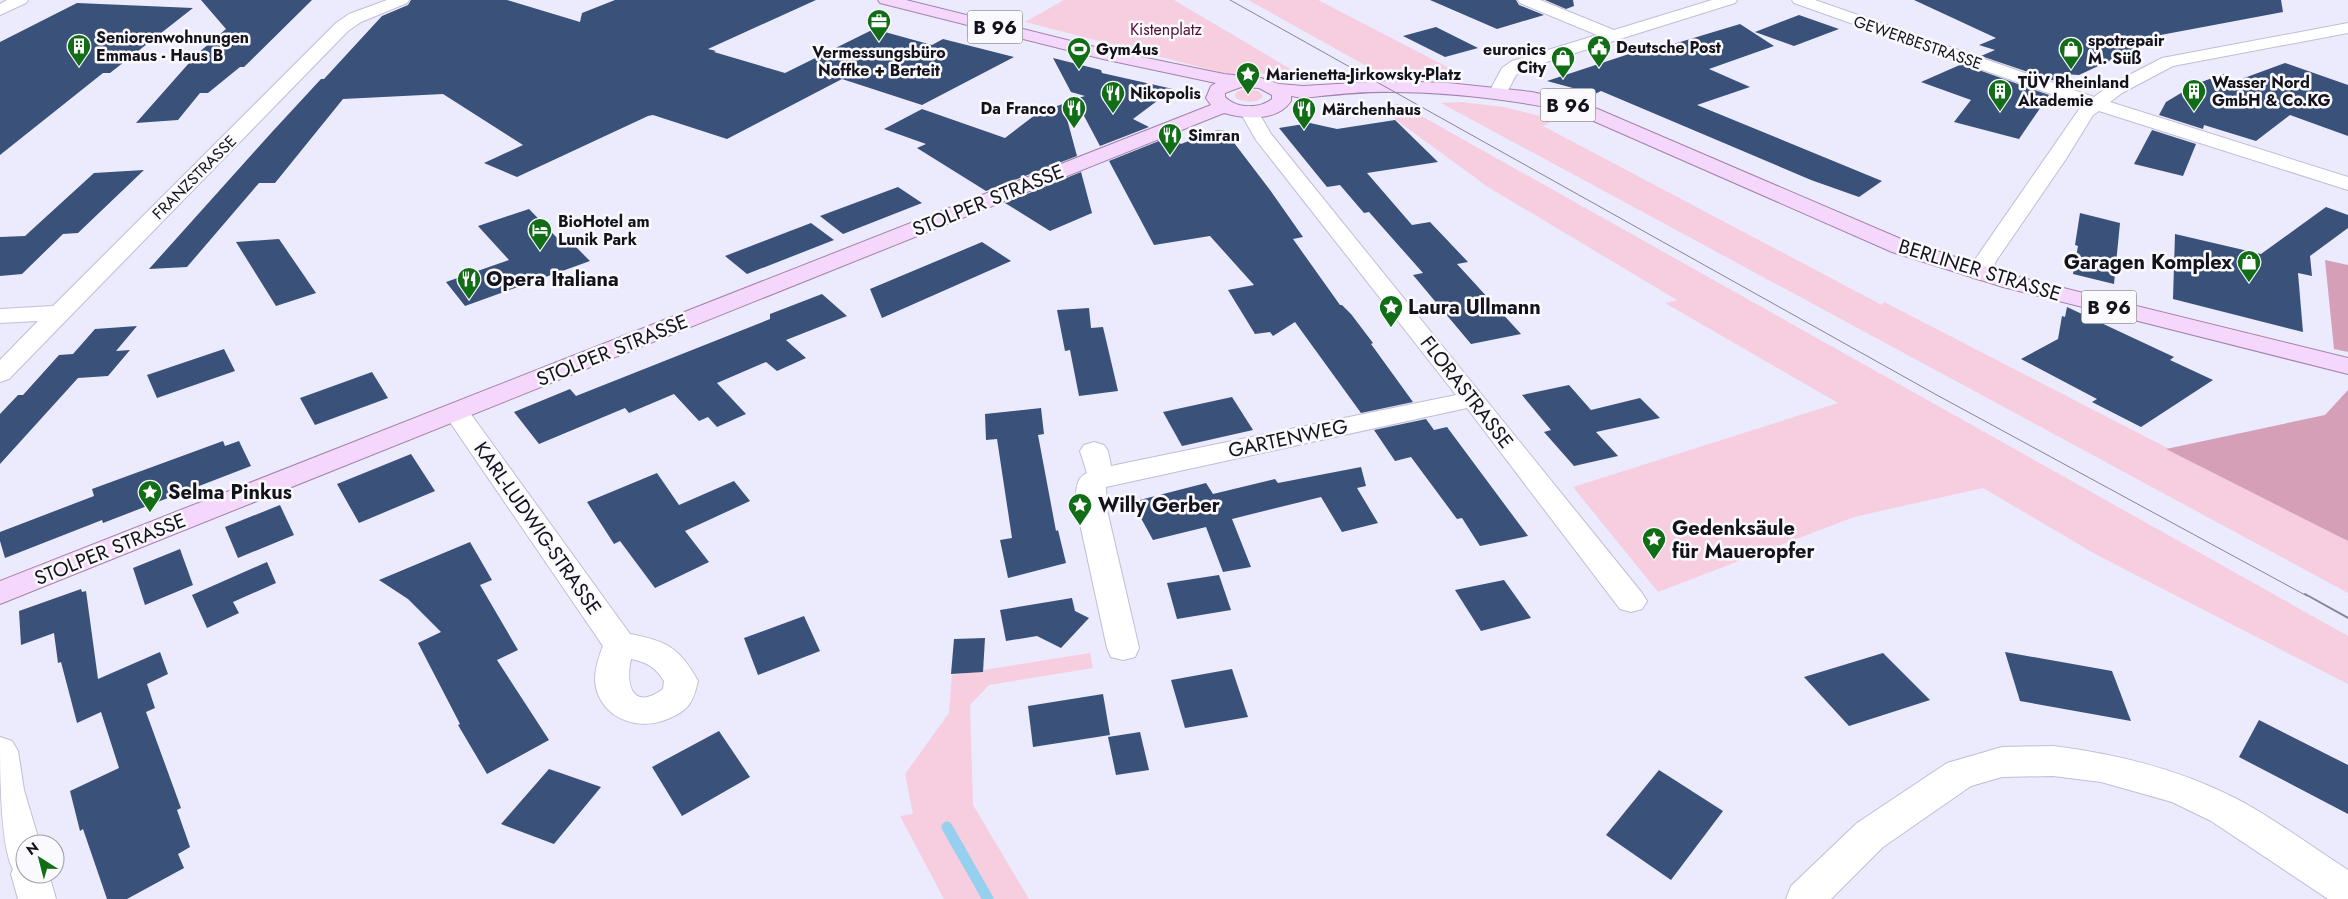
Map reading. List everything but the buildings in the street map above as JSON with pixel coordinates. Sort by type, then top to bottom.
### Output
[{"type":"main road","name":"B 96","points":[[886,0],[1103,54],[1125,56],[1204,76],[1261,83],[1278,97],[1266,110],[1249,112],[1219,100],[1198,84],[1118,61],[1103,54]]},
{"type":"main road","name":"B 96","points":[[1219,100],[1227,85],[1241,82]]},
{"type":"main road","name":"BERLINER STRASSE","points":[[1278,97],[1373,96],[1424,89],[1448,88],[1501,94],[1578,118],[1626,129],[1892,244],[1980,274],[2348,366]]},
{"type":"main road","name":"STOLPER STRASSE","points":[[0,593],[456,412],[1219,100]]},
{"type":"street","points":[[0,10],[20,0]]},
{"type":"street","name":"FRANZSTRASSE","points":[[0,374],[342,27],[355,18],[401,0]]},
{"type":"street","points":[[1526,0],[1612,35]]},
{"type":"street","points":[[1501,94],[1508,72],[1514,67],[1729,0]]},
{"type":"street","name":"GEWERBESTRASSE","points":[[1800,0],[2094,103],[2348,184]]},
{"type":"street","points":[[1980,274],[1985,261],[2086,111],[2094,103],[2144,73],[2168,62],[2348,28]]},
{"type":"street","name":"FLORASTRASSE","points":[[1249,112],[1263,136],[1473,398],[1631,601]]},
{"type":"street","points":[[0,316],[61,313]]},
{"type":"street","name":"GARTENWEG","points":[[1103,477],[1473,398]]},
{"type":"street","name":"KARL-LUDWIG-STRASSE","points":[[456,412],[620,644]]},
{"type":"street","points":[[1094,451],[1097,466],[1103,477],[1093,481],[1090,492],[1103,561],[1123,648]]},
{"type":"street","points":[[0,752],[3,791],[17,834]]},
{"type":"street","points":[[1805,899],[1870,835],[1960,774],[2002,762],[2052,760],[2101,767],[2140,776],[2182,790],[2224,810],[2348,891]]},
{"type":"street","points":[[33,884],[37,899]]},
{"type":"green space","name":"Kistenplatz","points":[[1064,0],[1174,0],[1314,83],[1300,82],[1262,73],[1227,74],[1025,22]]},
{"type":"green space","points":[[1248,0],[1318,0],[1453,70],[1423,76],[1388,78]]},
{"type":"green space","name":"Marienetta-Jirkowsky-Platz","points":[[1245,89],[1257,91],[1263,96],[1255,101],[1237,99],[1235,95],[1238,91]]},
{"type":"green space","points":[[1461,102],[1504,107],[1555,120],[1543,126],[1882,305],[1884,302],[2348,541],[2348,593],[1441,103]]},
{"type":"green space","points":[[1400,104],[2348,636],[2348,684],[2097,555],[1983,488],[1854,517],[1658,592],[1573,487],[1838,403],[1665,303],[1677,300],[1488,187],[1388,114],[1384,108]]},
{"type":"green space","points":[[1090,653],[1093,668],[989,685],[970,705],[973,805],[1029,899],[944,899],[900,816],[913,814],[905,774],[949,713],[952,675]]},
{"type":"shaded area","points":[[2325,260],[2348,265],[2348,352],[2334,349]]},
{"type":"shaded area","points":[[2348,390],[2348,541],[2166,449],[2325,415]]},
{"type":"waterway","points":[[947,827],[988,899]]},
{"type":"tram line","points":[[1230,0],[1935,394],[2307,596]]},
{"type":"tram line","points":[[2305,594],[2348,618]]},
{"type":"place","name":"Vermessungsbüro Noffke + Berteit","points":[[879,42]]},
{"type":"place","name":"Seniorenwohnungen Emmaus - Haus B","points":[[79,67]]},
{"type":"place","name":"Deutsche Post","points":[[1599,68]]},
{"type":"place","name":"Gym4us","points":[[1079,70]]},
{"type":"place","name":"spotrepair M. Süß","points":[[2071,70]]},
{"type":"place","name":"euronics City","points":[[1563,79]]},
{"type":"place","name":"Marienetta-Jirkowsky-Platz","points":[[1248,95]]},
{"type":"place","name":"TÜV Rheinland Akademie","points":[[2000,112]]},
{"type":"place","name":"Wasser Nord GmbH & Co.KG","points":[[2194,112]]},
{"type":"place","name":"Nikopolis","points":[[1113,114]]},
{"type":"place","name":"Da Franco","points":[[1074,129]]},
{"type":"place","name":"Märchenhaus","points":[[1304,130]]},
{"type":"place","name":"Simran","points":[[1170,156]]},
{"type":"place","name":"BioHotel am Lunik Park","points":[[540,251]]},
{"type":"place","name":"Garagen Komplex","points":[[2249,283]]},
{"type":"place","name":"Opera Italiana","points":[[469,300]]},
{"type":"place","name":"Laura Ullmann","points":[[1391,328]]},
{"type":"place","name":"Selma Pinkus","points":[[150,513]]},
{"type":"place","name":"Willy Gerber","points":[[1080,526]]},
{"type":"place","name":"Gedenksäule für Maueropfer","points":[[1654,560]]}]
